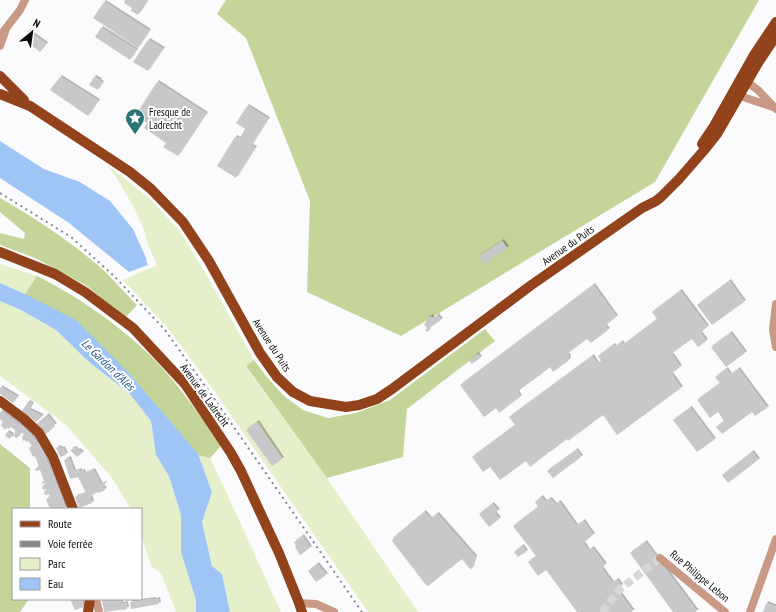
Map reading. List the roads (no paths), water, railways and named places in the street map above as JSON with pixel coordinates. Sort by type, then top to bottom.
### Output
[{"type":"main road","name":"Avenue du Puits","points":[[744,80],[754,55],[776,22]]},
{"type":"main road","name":"Avenue du Puits","points":[[0,76],[30,106],[130,172],[151,189],[183,222],[209,261],[260,353],[277,377],[293,392],[310,401],[325,405],[346,407],[359,405],[377,399],[530,286],[642,208],[691,158],[776,36]]},
{"type":"main road","name":"Avenue du Puits","points":[[0,94],[30,106]]},
{"type":"main road","name":"Avenue de Ladrecht","points":[[0,252],[55,274],[84,292],[133,328],[185,384],[201,405],[235,459],[255,499],[301,607]]},
{"type":"main road","points":[[0,401],[24,419],[39,433],[53,457],[74,508]]},
{"type":"main road","points":[[88,612],[90,600]]},
{"type":"street","points":[[0,36],[20,10],[25,0]]},
{"type":"street","points":[[0,46],[6,29]]},
{"type":"street","points":[[744,80],[758,90],[775,108]]},
{"type":"street","points":[[735,95],[775,108]]},
{"type":"street","points":[[776,304],[774,330],[776,347]]},
{"type":"street","points":[[750,612],[775,543]]},
{"type":"street","name":"Rue Philippe Lebon","points":[[660,558],[725,612]]},
{"type":"street","points":[[96,600],[99,612]]},
{"type":"street","points":[[301,607],[316,604],[334,612]]},
{"type":"water","points":[[0,141],[44,169],[80,182],[110,201],[133,229],[148,265],[129,272],[69,223],[0,178]]},
{"type":"water","name":"Le Gardon d'Alès","points":[[0,283],[76,320],[129,373],[198,454],[212,492],[202,522],[212,566],[222,574],[230,612],[196,612],[196,600],[181,552],[181,515],[169,476],[156,455],[151,421],[129,393],[89,362],[56,330],[21,310],[0,301]]},
{"type":"tunnel","points":[[602,612],[619,590],[660,558]]},
{"type":"railway","points":[[0,193],[71,237],[115,277],[165,330],[362,612]]},
{"type":"place","name":"Fresque de Ladrecht","points":[[135,135]]}]
